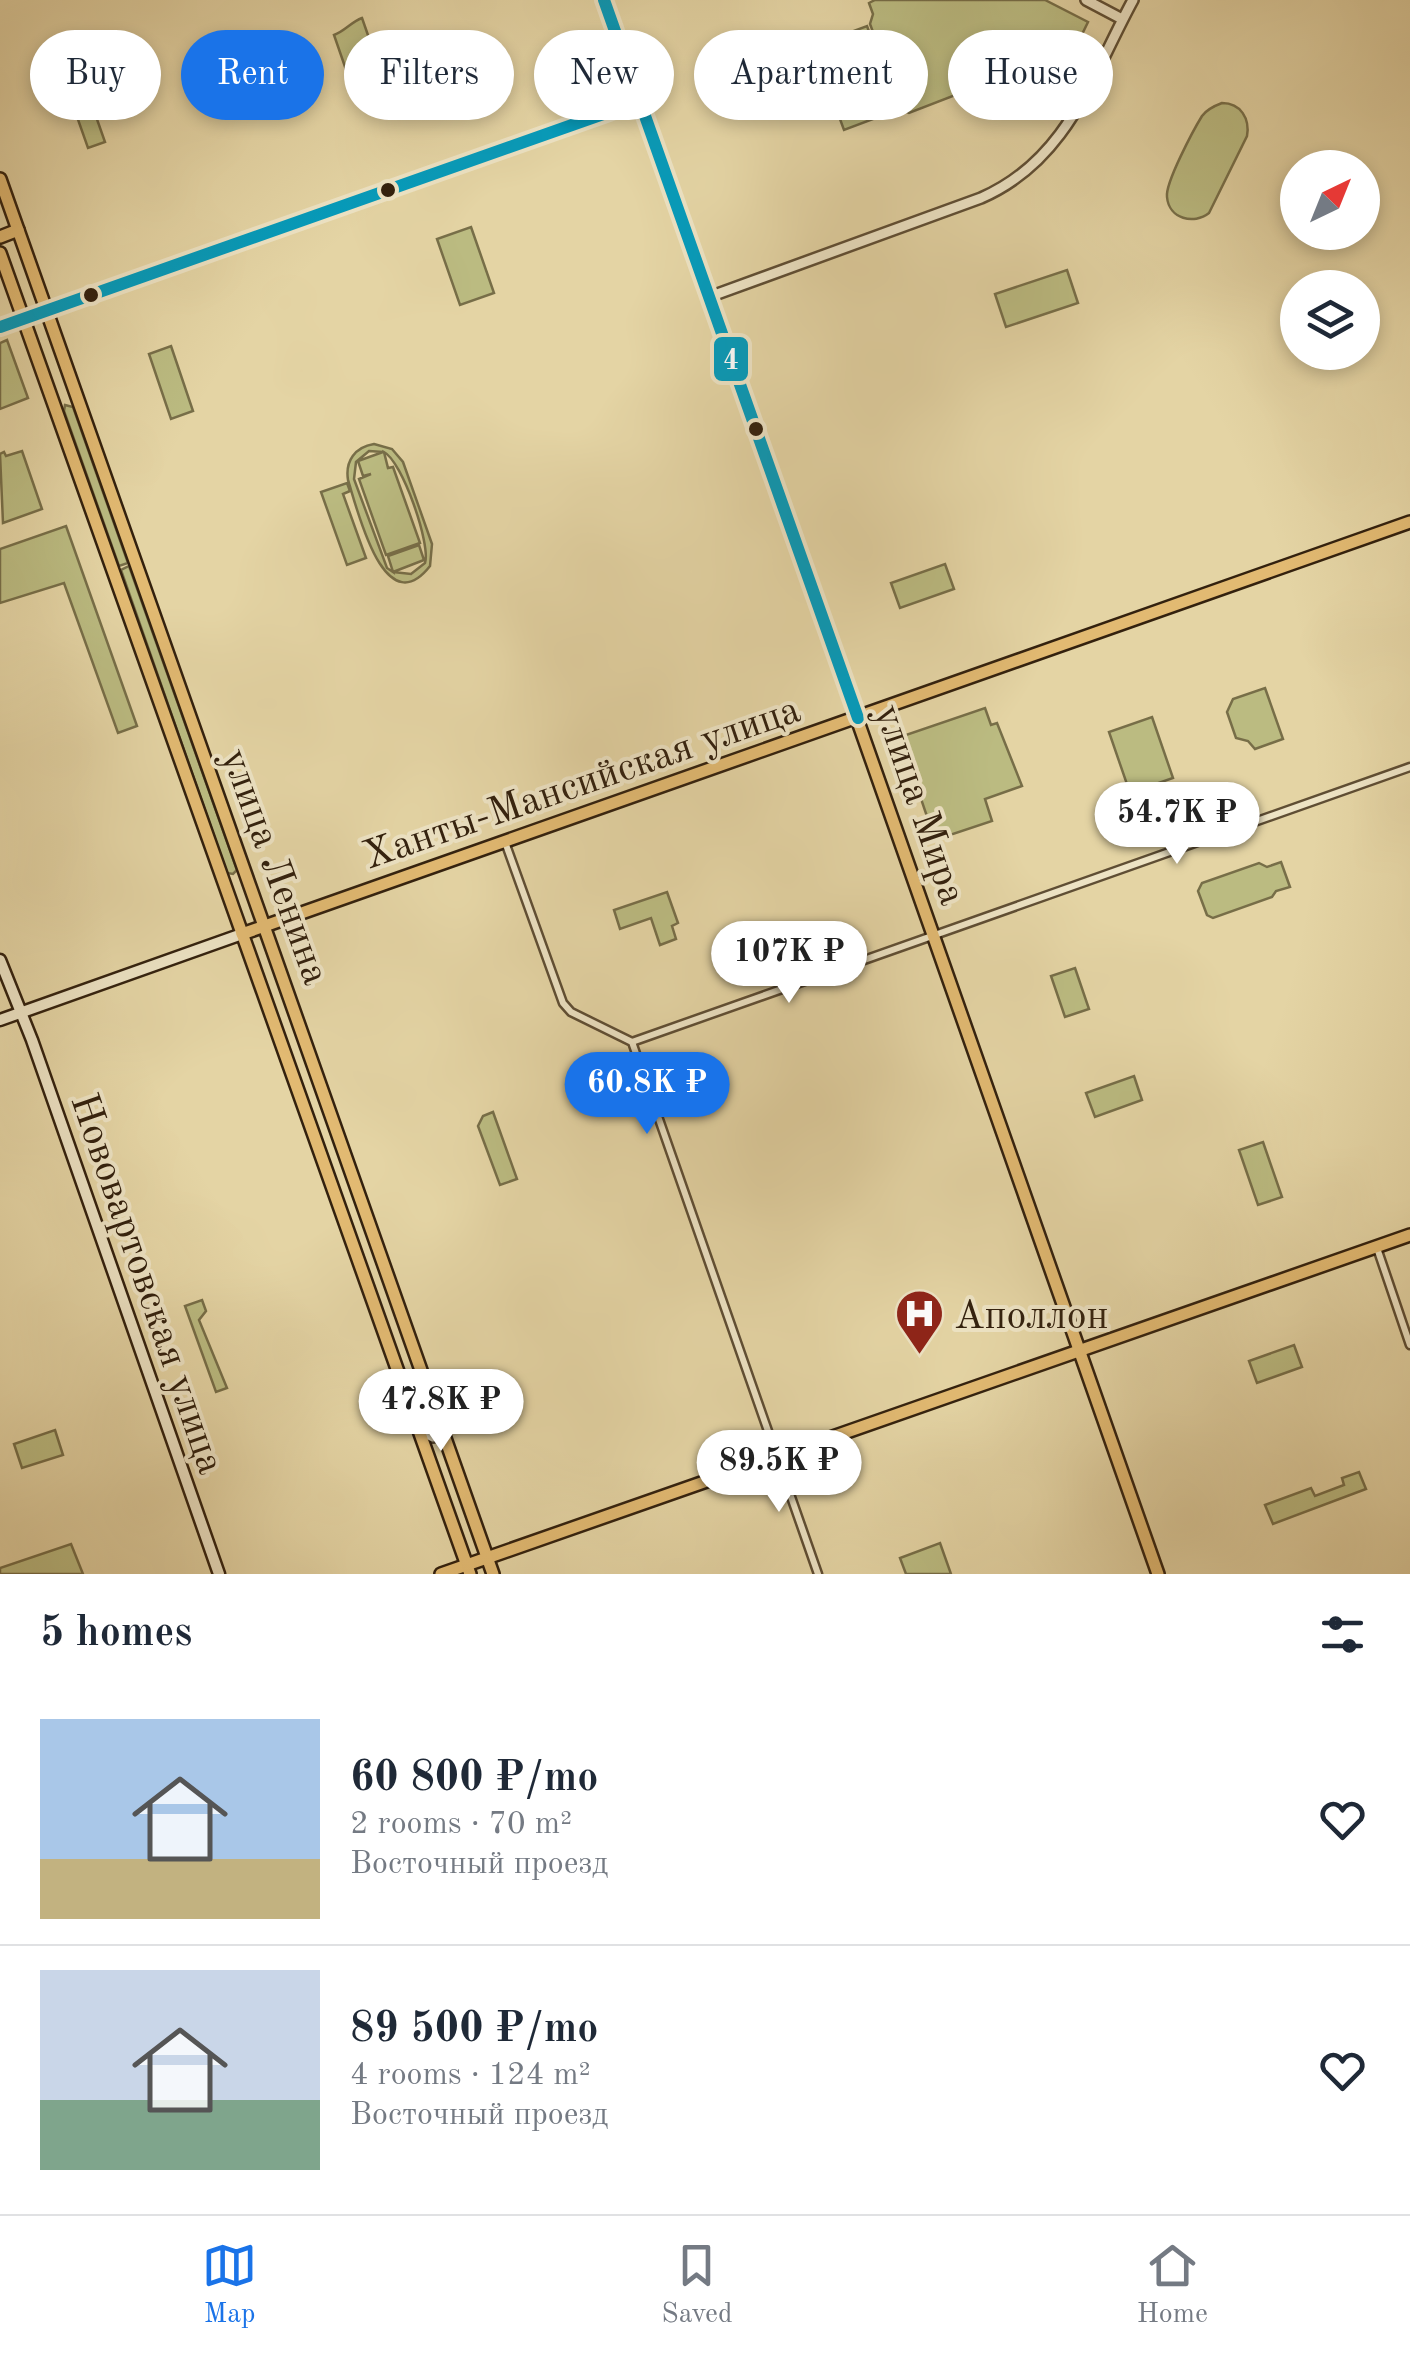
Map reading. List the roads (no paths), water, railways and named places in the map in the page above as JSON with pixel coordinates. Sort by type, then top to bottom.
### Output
[{"type":"main road","name":"улица Мира","points":[[604,0],[615,30]]},
{"type":"main road","name":"улица Мира","points":[[647,120],[1158,1574]]},
{"type":"main road","name":"улица Ленина","points":[[0,179],[494,1574]]},
{"type":"main road","points":[[0,236],[18,230]]},
{"type":"main road","name":"улица Ленина","points":[[0,253],[468,1570]]},
{"type":"main road","points":[[53,401],[75,392]]},
{"type":"main road","name":"Ханты-Мансийская улица","points":[[0,1020],[1410,522]]},
{"type":"main road","points":[[218,873],[234,879],[240,874],[241,863]]},
{"type":"main road","name":"Нововартовская улица","points":[[0,960],[219,1574]]},
{"type":"main road","points":[[441,1574],[468,1570],[488,1558],[1410,1235]]},
{"type":"street","points":[[1086,0],[1122,19]]},
{"type":"street","points":[[709,297],[981,198],[1022,176],[1050,150],[1068,124],[1133,0]]},
{"type":"street","points":[[0,327],[586,120]]},
{"type":"street","points":[[632,1042],[1410,767]]},
{"type":"street","points":[[506,842],[563,1003],[570,1012],[632,1042],[818,1574]]},
{"type":"street","points":[[288,1059],[298,1046],[309,1051]]},
{"type":"street","points":[[1376,1247],[1410,1344]]},
{"type":"street","points":[[420,1430],[433,1437],[439,1432],[440,1423]]},
{"type":"place","name":"Аполлон","points":[[919,1356]]}]
